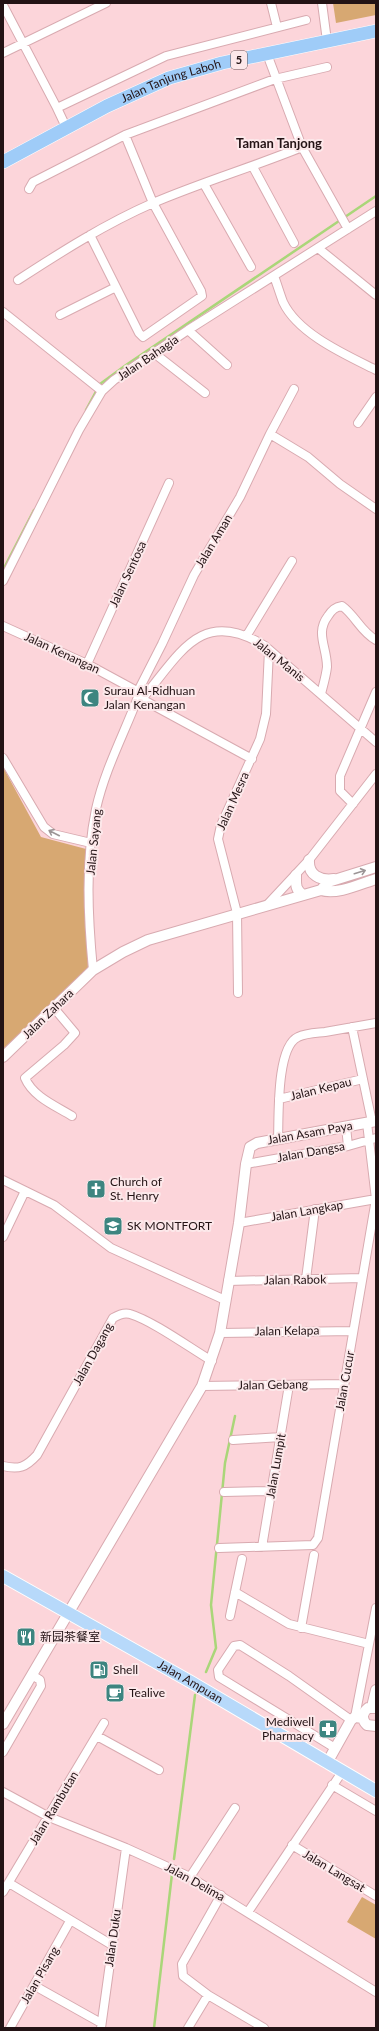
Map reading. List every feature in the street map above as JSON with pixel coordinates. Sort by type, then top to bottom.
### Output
[{"type":"highway","name":"Jalan Tanjung Laboh","points":[[3,162],[106,106],[169,78],[222,63],[376,31]]},
{"type":"main road","name":"Jalan Ampuan","points":[[3,1576],[197,1686],[376,1791]]},
{"type":"street","points":[[3,53],[106,3]]},
{"type":"street","points":[[271,3],[277,27]]},
{"type":"street","points":[[322,3],[327,41]]},
{"type":"street","points":[[3,5],[66,128]]},
{"type":"street","points":[[57,108],[166,56],[306,20]]},
{"type":"street","points":[[267,54],[275,79],[302,147],[346,225]]},
{"type":"street","points":[[29,189],[33,182],[125,135],[275,79],[327,67]]},
{"type":"street","points":[[90,235],[139,333],[143,337],[202,296],[202,291],[153,204],[125,135]]},
{"type":"street","points":[[18,280],[63,250],[153,204],[302,147]]},
{"type":"street","points":[[253,167],[294,243]]},
{"type":"street","points":[[204,184],[251,268]]},
{"type":"street","name":"Jalan Bahagia","points":[[3,581],[79,430],[97,388],[114,380],[188,330],[318,248],[346,225],[376,211]]},
{"type":"street","points":[[318,248],[376,296]]},
{"type":"street","points":[[274,276],[284,302],[300,323],[342,353],[376,370]]},
{"type":"street","points":[[60,315],[116,287]]},
{"type":"street","points":[[3,312],[97,388]]},
{"type":"street","points":[[188,330],[227,365]]},
{"type":"street","points":[[154,353],[205,393]]},
{"type":"street","name":"Jalan Aman","points":[[139,696],[194,575],[240,497],[270,434],[294,389]]},
{"type":"street","points":[[358,423],[376,397]]},
{"type":"street","points":[[270,434],[308,457],[340,484],[376,509]]},
{"type":"street","name":"Jalan Sentosa","points":[[87,664],[169,484]]},
{"type":"street","points":[[247,635],[292,561]]},
{"type":"street","points":[[321,694],[327,667],[325,646],[321,636],[321,626],[333,609],[342,606],[347,609],[365,632],[376,640]]},
{"type":"street","name":"Jalan Kenangan","points":[[3,626],[87,664],[134,690],[139,696]]},
{"type":"street","name":"Jalan Manis","points":[[139,696],[190,642],[206,633],[219,631],[247,635],[269,650],[376,742]]},
{"type":"street","name":"Jalan Mesra","points":[[238,993],[237,913],[218,839],[221,824],[260,739],[266,714],[269,650]]},
{"type":"street","points":[[353,804],[340,791],[340,776],[376,692]]},
{"type":"street","name":"Jalan Mesra","points":[[139,696],[252,759]]},
{"type":"street","name":"Jalan Sayang","points":[[93,970],[90,882],[91,843],[97,808],[109,766],[139,696]]},
{"type":"street","points":[[3,758],[44,827],[53,834],[91,843]]},
{"type":"street","points":[[267,905],[309,860],[376,774]]},
{"type":"street","points":[[309,860],[308,867],[312,874],[318,878],[326,880],[341,878]]},
{"type":"street","points":[[321,890],[328,882],[376,867]]},
{"type":"street","points":[[296,875],[297,890],[303,895]]},
{"type":"street","points":[[321,890],[338,890],[376,879]]},
{"type":"street","name":"Jalan Zahara","points":[[3,1057],[93,970],[123,952],[148,940],[237,913],[321,890]]},
{"type":"street","points":[[54,1008],[75,1033],[64,1045],[25,1078],[30,1086],[43,1098],[72,1116]]},
{"type":"street","points":[[278,1139],[281,1079],[289,1048],[293,1040],[310,1034],[376,1023]]},
{"type":"street","name":"Jalan Cucur","points":[[219,1548],[313,1545],[318,1538],[376,1199],[372,1122],[352,1027]]},
{"type":"street","name":"Jalan Kepau","points":[[279,1099],[363,1079]]},
{"type":"street","name":"Jalan Asam Paya","points":[[246,1164],[248,1153],[253,1144],[372,1122]]},
{"type":"street","points":[[346,1127],[348,1146]]},
{"type":"street","name":"Jalan Dangsa","points":[[246,1164],[348,1146],[372,1139]]},
{"type":"street","points":[[3,1724],[202,1386],[212,1361],[220,1333],[246,1164]]},
{"type":"street","points":[[3,1180],[54,1205],[111,1248],[225,1300]]},
{"type":"street","points":[[3,1237],[25,1191]]},
{"type":"street","name":"Jalan Langkap","points":[[238,1223],[376,1199]]},
{"type":"street","points":[[306,1279],[314,1209]]},
{"type":"street","name":"Jalan Rabok","points":[[228,1281],[362,1278]]},
{"type":"street","name":"Jalan Dagang","points":[[3,1466],[16,1469],[23,1467],[37,1455],[113,1318],[130,1314],[212,1361]]},
{"type":"street","name":"Jalan Kelapa","points":[[220,1333],[354,1331]]},
{"type":"street","name":"Jalan Gebang","points":[[202,1386],[344,1384]]},
{"type":"street","name":"Jalan Lumpit","points":[[262,1547],[289,1385]]},
{"type":"street","points":[[233,1440],[281,1437]]},
{"type":"street","points":[[224,1492],[272,1491]]},
{"type":"street","points":[[302,1628],[314,1555]]},
{"type":"street","points":[[230,1616],[242,1559]]},
{"type":"street","points":[[235,1592],[289,1624],[369,1644]]},
{"type":"street","points":[[356,1718],[376,1608]]},
{"type":"street","points":[[336,1748],[218,1674],[218,1670],[234,1646],[240,1644],[367,1725],[376,1726]]},
{"type":"street","points":[[3,1752],[41,1686],[40,1680],[32,1675]]},
{"type":"street","points":[[327,1763],[356,1718],[365,1710],[374,1708],[376,1690]]},
{"type":"street","name":"Jalan Rambutan","points":[[3,1892],[104,1724]]},
{"type":"street","points":[[97,1736],[159,1770]]},
{"type":"street","points":[[248,1912],[342,1772]]},
{"type":"street","points":[[332,1785],[376,1811]]},
{"type":"street","name":"Jalan Delima","points":[[3,1792],[49,1817],[126,1848],[190,1877],[376,1992]]},
{"type":"street","points":[[190,1877],[235,1808]]},
{"type":"street","name":"Jalan Langsat","points":[[292,1845],[376,1896]]},
{"type":"street","name":"Jalan Duku","points":[[101,2026],[126,1848]]},
{"type":"street","points":[[9,1883],[70,1922],[112,1945]]},
{"type":"street","points":[[221,1896],[182,1964],[181,1971],[183,1976],[208,1995],[264,2028]]},
{"type":"street","name":"Jalan Pisang","points":[[10,2028],[70,1922]]},
{"type":"street","points":[[35,1986],[101,2026]]},
{"type":"street","points":[[188,2028],[208,1995]]},
{"type":"shaded area","points":[[333,3],[376,3],[376,15],[336,23]]},
{"type":"shaded area","points":[[3,767],[41,837],[86,849],[88,971],[3,1050]]},
{"type":"shaded area","points":[[362,1897],[376,1905],[376,1939],[347,1922]]},
{"type":"waterway","points":[[86,410],[100,384],[376,196]]},
{"type":"waterway","points":[[3,570],[34,510]]},
{"type":"waterway","points":[[206,1672],[216,1648],[211,1605],[225,1463],[235,1416]]},
{"type":"waterway","points":[[174,1859],[195,1695]]},
{"type":"waterway","points":[[154,2028],[172,1874]]},
{"type":"place","name":"Surau Al-Ridhuan Jalan Kenangan","points":[[90,698]]},
{"type":"place","name":"Church of St. Henry","points":[[96,1189]]},
{"type":"place","name":"SK MONTFORT","points":[[113,1226]]},
{"type":"place","name":"新园茶餐室","points":[[26,1637]]},
{"type":"place","name":"Shell","points":[[99,1670]]},
{"type":"place","name":"Tealive","points":[[115,1693]]},
{"type":"place","name":"Mediwell Pharmacy","points":[[328,1729]]},
{"type":"district","name":"Taman Tanjong","points":[[279,143]]}]
